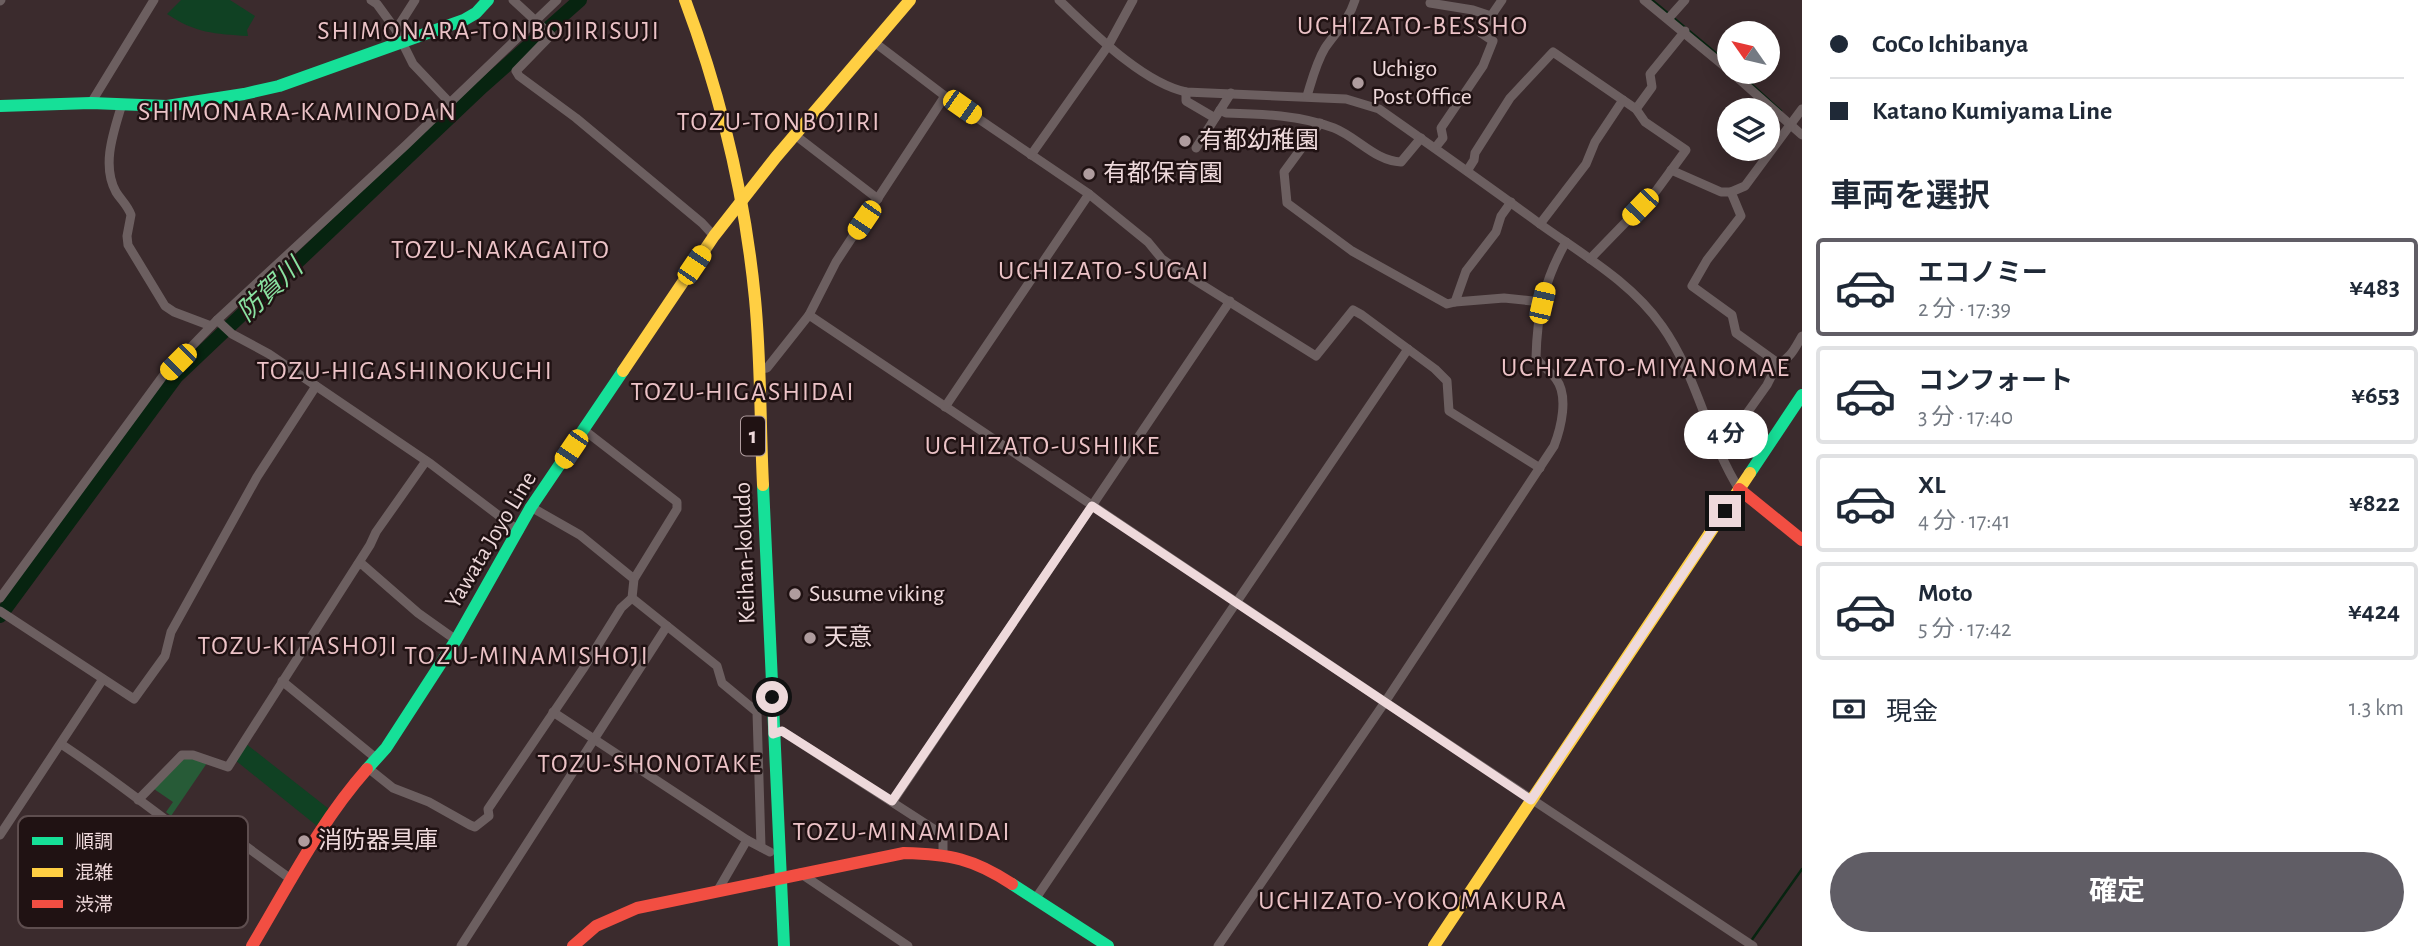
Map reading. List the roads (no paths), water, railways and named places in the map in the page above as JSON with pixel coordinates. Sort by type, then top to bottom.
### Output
[{"type":"main road","points":[[0,106],[91,103],[167,106],[244,94],[290,82],[399,35],[464,20],[476,13],[488,0]]},
{"type":"main road","name":"Keihan-kokudo","points":[[677,0],[707,85],[738,203],[750,370],[766,850],[776,879],[784,946]]},
{"type":"main road","name":"Keihan-kokudo","points":[[685,0],[697,29],[724,118],[755,301],[760,369],[773,734],[775,946]]},
{"type":"main road","name":"Yawata Joyo Line","points":[[253,946],[326,822],[346,793],[386,748],[456,640],[531,507],[714,236],[738,203],[910,0]]},
{"type":"main road","points":[[1434,946],[1802,395]]},
{"type":"main road","points":[[1740,489],[1802,540]]},
{"type":"main road","points":[[573,946],[596,926],[637,908],[904,853],[943,854],[986,867],[1108,946]]},
{"type":"street","points":[[91,103],[154,0]]},
{"type":"street","points":[[371,0],[377,4],[399,35],[413,64],[450,103]]},
{"type":"street","points":[[399,35],[415,0]]},
{"type":"street","points":[[513,0],[551,35],[516,71],[519,76],[576,118],[714,236]]},
{"type":"street","points":[[0,598],[163,376],[557,0]]},
{"type":"street","points":[[1059,0],[1108,46],[1162,84],[1186,92],[1346,99],[1380,109],[1436,148],[1590,259],[1626,286],[1648,307],[1664,329],[1694,391],[1717,449],[1740,489]]},
{"type":"street","points":[[1031,155],[1108,46],[1133,0]]},
{"type":"street","points":[[1307,96],[1317,64],[1351,12],[1354,0]]},
{"type":"street","points":[[1436,148],[1443,138],[1441,128],[1483,66],[1493,41],[1481,33],[1502,0]]},
{"type":"street","points":[[1644,0],[1717,60]]},
{"type":"street","points":[[1668,19],[1685,0]]},
{"type":"street","points":[[1430,3],[1473,10],[1491,16]]},
{"type":"street","points":[[1636,109],[1652,87],[1650,74],[1685,32]]},
{"type":"street","points":[[874,42],[945,96],[1089,194],[1148,242],[1162,259],[1316,356],[1353,310],[1435,369],[1447,381],[1449,411],[1540,468]]},
{"type":"street","points":[[1467,171],[1475,160],[1475,153],[1510,97],[1553,52],[1636,109],[1646,122],[1686,150],[1656,191],[1590,259]]},
{"type":"street","points":[[1744,84],[1802,135]]},
{"type":"street","points":[[1186,92],[1186,101],[1218,114],[1281,115],[1337,129],[1385,159],[1395,162],[1401,162],[1420,138]]},
{"type":"street","points":[[1196,148],[1231,93]]},
{"type":"street","points":[[760,369],[767,368],[809,315],[836,261],[945,96]]},
{"type":"street","points":[[1540,224],[1586,164],[1595,142],[1623,100]]},
{"type":"street","points":[[122,104],[109,167],[116,192],[131,215],[128,246],[165,306],[174,312],[216,323],[269,354],[426,461],[519,531]]},
{"type":"street","points":[[1671,170],[1721,192],[1731,192],[1745,186],[1802,108]]},
{"type":"street","points":[[1320,124],[1284,172],[1287,203],[1352,251],[1447,304],[1504,298],[1542,303]]},
{"type":"street","points":[[795,135],[877,199]]},
{"type":"street","points":[[1731,192],[1741,216],[1707,260],[1692,286],[1730,312],[1736,333],[1777,363]]},
{"type":"street","points":[[945,407],[1089,194]]},
{"type":"street","points":[[1455,302],[1466,271],[1496,232],[1501,216],[1511,202]]},
{"type":"street","points":[[1218,946],[1385,702],[1554,446],[1563,422],[1560,386],[1536,358],[1537,327],[1551,268],[1566,242]]},
{"type":"street","points":[[892,801],[1230,301]]},
{"type":"street","points":[[809,315],[1753,946]]},
{"type":"street","points":[[1777,363],[1790,355],[1802,335]]},
{"type":"street","points":[[1036,898],[1408,349]]},
{"type":"street","points":[[1717,449],[1725,444],[1768,385],[1777,363]]},
{"type":"street","points":[[0,611],[134,699],[164,656],[172,632],[257,477],[316,386]]},
{"type":"street","points":[[282,681],[372,763],[393,788],[429,802],[475,827],[489,816],[488,808],[621,608],[632,598],[634,579],[677,509],[677,502],[584,430]]},
{"type":"street","points":[[138,800],[182,755],[193,755],[228,766],[376,532],[426,461]]},
{"type":"street","points":[[531,507],[580,535],[634,579]]},
{"type":"street","points":[[358,564],[363,565],[418,613],[456,640]]},
{"type":"street","points":[[632,598],[717,666],[722,683],[757,712],[766,850]]},
{"type":"street","points":[[461,946],[667,626]]},
{"type":"street","points":[[0,835],[103,678]]},
{"type":"street","points":[[553,712],[766,850]]},
{"type":"street","points":[[773,734],[782,731],[943,835],[943,854]]},
{"type":"street","points":[[61,744],[160,816]]},
{"type":"street","points":[[718,890],[747,840]]},
{"type":"street","points":[[248,848],[292,880]]},
{"type":"street","points":[[800,873],[908,946]]},
{"type":"waterway","name":"防賀川","points":[[0,616],[176,377],[482,87],[580,0]]},
{"type":"waterway","points":[[1652,0],[1717,54]]},
{"type":"waterway","points":[[1751,84],[1781,111]]},
{"type":"waterway","points":[[1751,941],[1802,869]]},
{"type":"place","name":"Uchigo Post Office","points":[[1358,83]]},
{"type":"place","name":"有都幼稚園","points":[[1185,141]]},
{"type":"place","name":"有都保育園","points":[[1089,174]]},
{"type":"place","name":"Susume viking","points":[[795,594]]},
{"type":"place","name":"天意","points":[[810,638]]},
{"type":"place","name":"消防器具庫","points":[[304,841]]},
{"type":"district","name":"UCHIZATO-BESSHO","points":[[1413,26]]},
{"type":"district","name":"SHIMONARA-TONBOJIRISUJI","points":[[489,31]]},
{"type":"district","name":"SHIMONARA-KAMINODAN","points":[[298,112]]},
{"type":"district","name":"TOZU-TONBOJIRI","points":[[779,122]]},
{"type":"district","name":"TOZU-NAKAGAITO","points":[[501,250]]},
{"type":"district","name":"UCHIZATO-SUGAI","points":[[1104,271]]},
{"type":"district","name":"UCHIZATO-MIYANOMAE","points":[[1646,368]]},
{"type":"district","name":"TOZU-HIGASHINOKUCHI","points":[[405,371]]},
{"type":"district","name":"TOZU-HIGASHIDAI","points":[[743,392]]},
{"type":"district","name":"UCHIZATO-USHIIKE","points":[[1043,446]]},
{"type":"district","name":"TOZU-KITASHOJI","points":[[298,646]]},
{"type":"district","name":"TOZU-MINAMISHOJI","points":[[527,656]]},
{"type":"district","name":"TOZU-SHONOTAKE","points":[[650,764]]},
{"type":"district","name":"TOZU-MINAMIDAI","points":[[902,832]]},
{"type":"district","name":"UCHIZATO-YOKOMAKURA","points":[[1413,901]]}]
